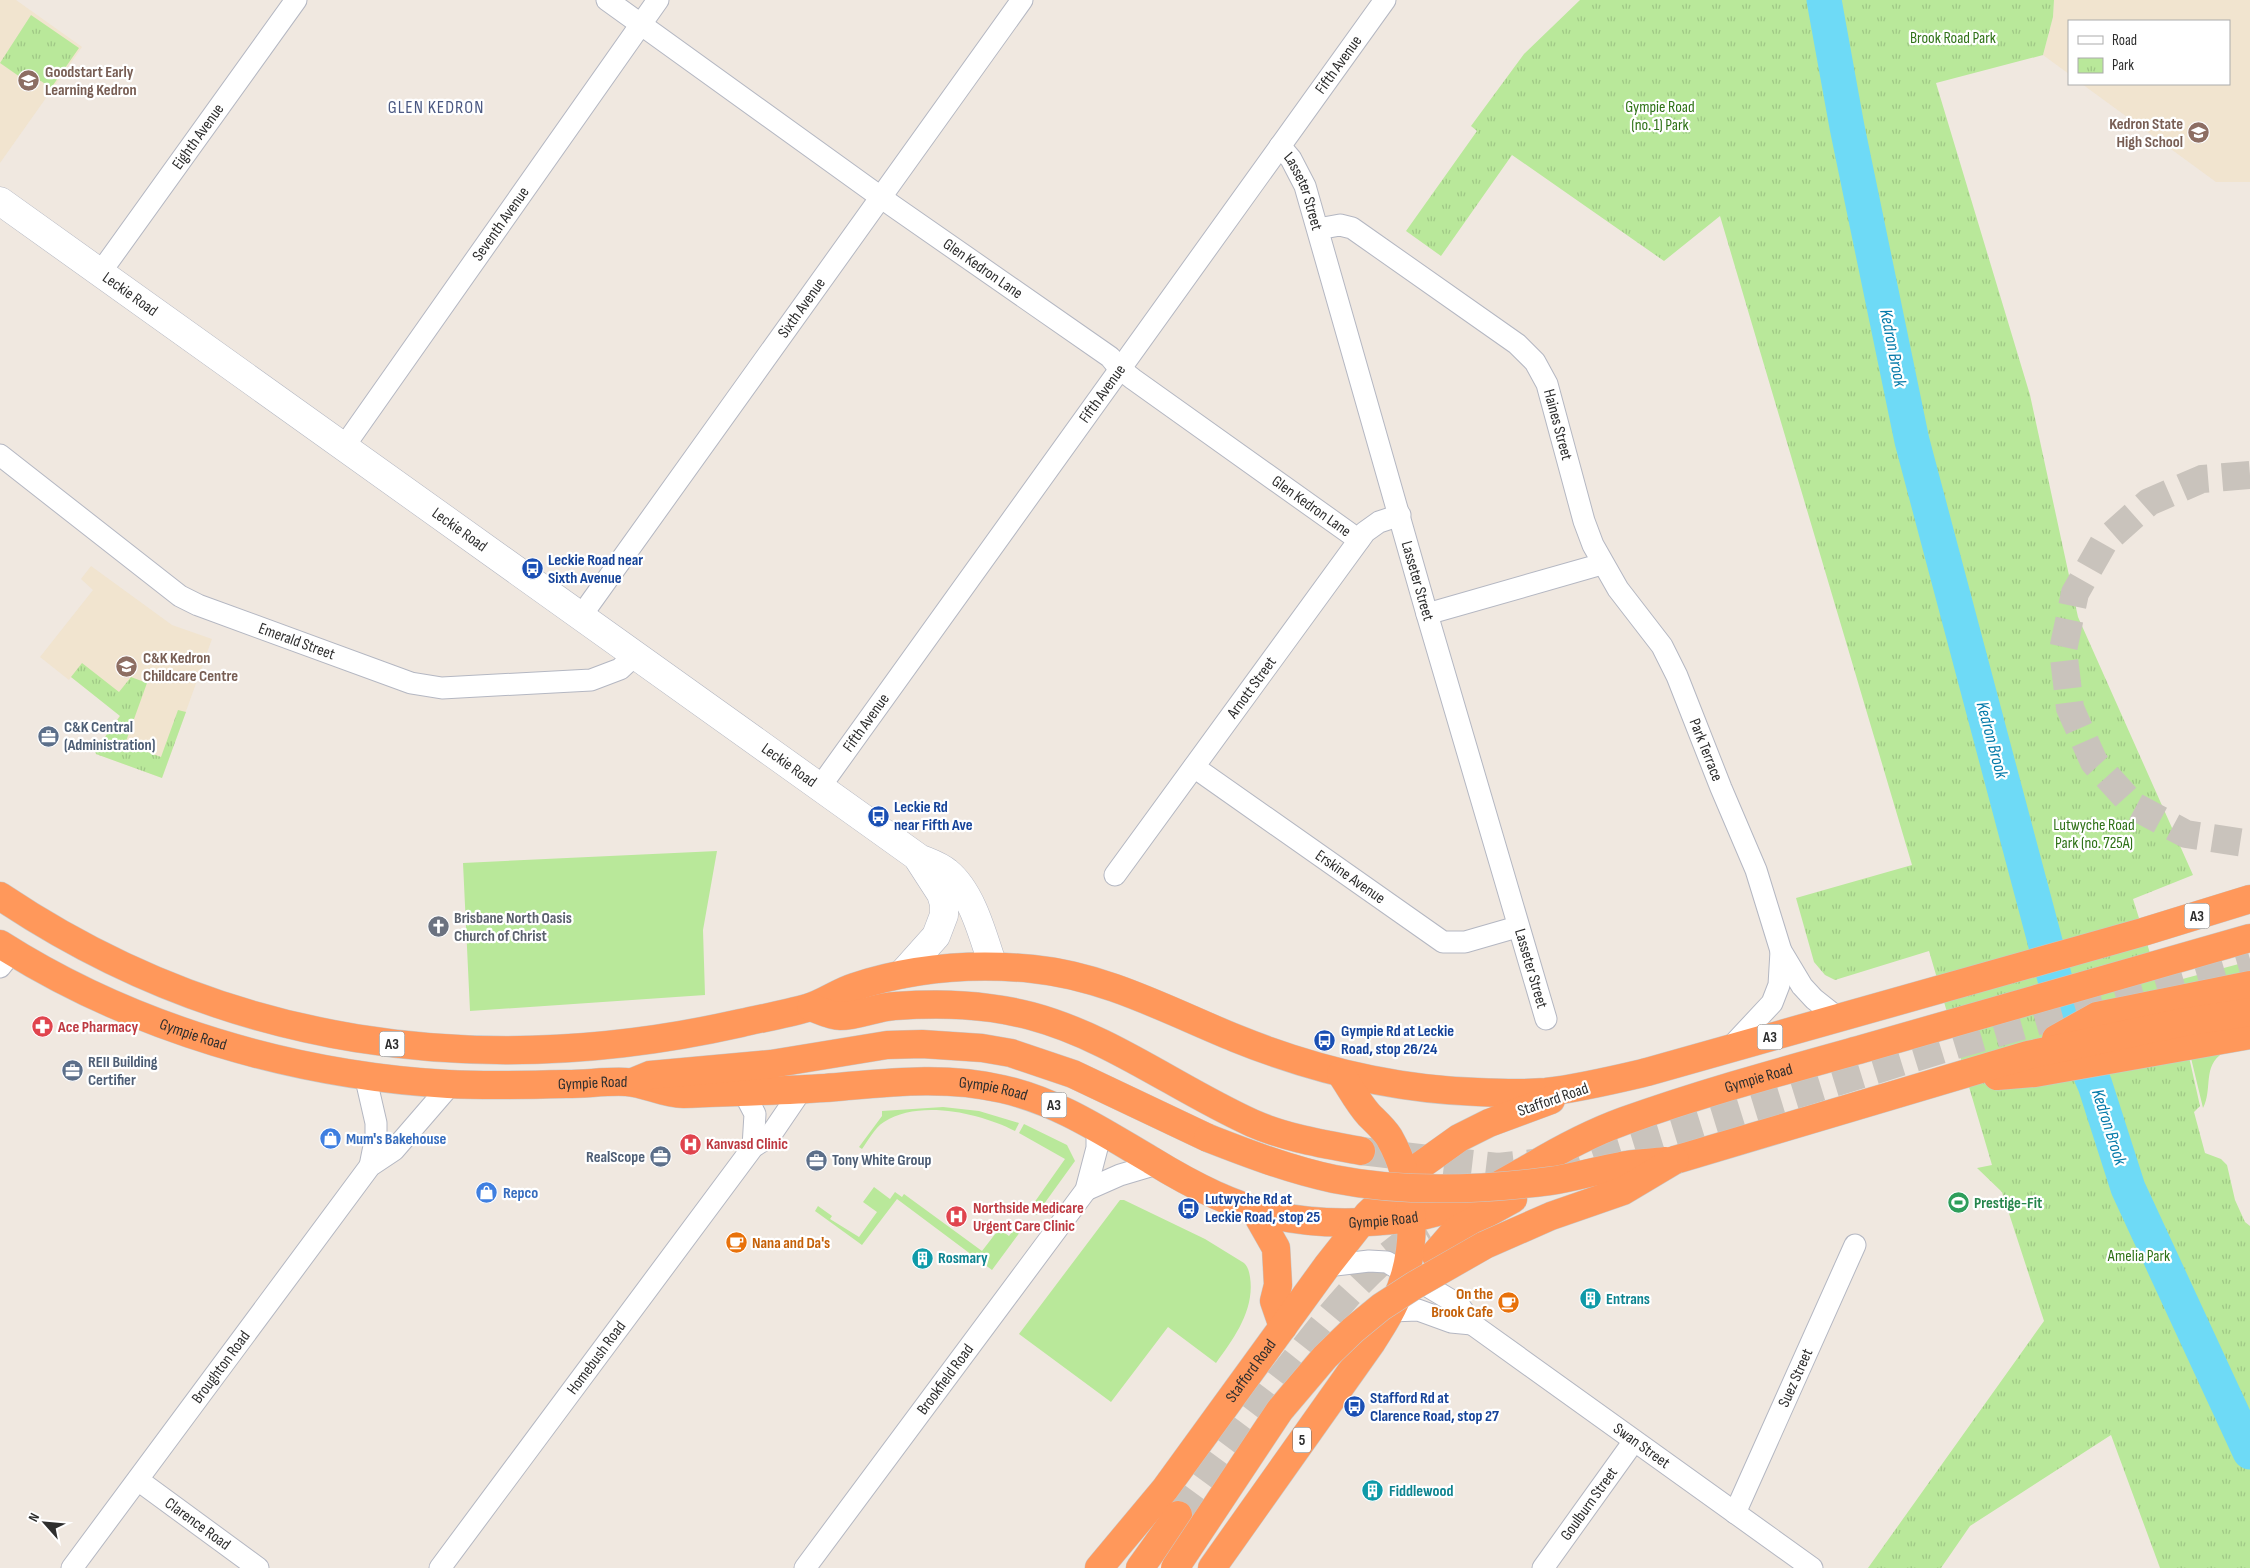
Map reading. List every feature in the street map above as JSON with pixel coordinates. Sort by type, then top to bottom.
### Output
[{"type":"highway","name":"Gympie Road","points":[[0,896],[61,935],[97,954],[139,974],[188,993],[267,1020],[304,1029],[385,1043],[443,1049],[494,1051],[556,1050],[608,1046],[735,1025],[811,1007],[849,988],[902,974],[937,968],[993,966],[1038,969],[1086,978],[1135,996],[1265,1050],[1340,1074],[1404,1087],[1516,1093],[1545,1092],[1599,1084],[1647,1072],[2143,932],[2250,899]]},
{"type":"highway","name":"Gympie Road","points":[[4,954],[102,998],[187,1032],[265,1055],[364,1075],[451,1084],[507,1085],[633,1082],[669,1094],[802,1089],[918,1081],[979,1084],[1038,1099],[1097,1128],[1195,1186],[1255,1211],[1304,1222],[1360,1223],[1412,1218],[1453,1209],[1478,1197],[1553,1154],[1620,1122],[1718,1090],[2250,938]]},
{"type":"highway","points":[[2028,1055],[2097,1016],[2172,999],[2250,985]]},
{"type":"highway","points":[[811,1007],[838,1016],[892,1006],[948,1004],[994,1008],[1031,1016],[1057,1024],[1118,1052],[1194,1095],[1253,1123],[1296,1138],[1361,1151]]},
{"type":"highway","points":[[633,1082],[650,1075],[771,1064],[887,1045],[922,1044],[982,1048],[1011,1053],[1073,1074],[1208,1138],[1244,1152],[1334,1179],[1371,1185],[1460,1188],[1552,1181],[1621,1166],[1675,1160],[2028,1055],[2160,1026],[2250,1012]]},
{"type":"highway","points":[[1940,1081],[2035,1073],[2250,1035]]},
{"type":"highway","name":"5","points":[[1212,1568],[1372,1342],[1391,1311],[1405,1272],[1411,1240],[1412,1218],[1405,1179],[1388,1136],[1369,1115],[1340,1074]]},
{"type":"highway","name":"Stafford Road","points":[[1099,1568],[1113,1548],[1165,1489],[1360,1223],[1405,1179],[1459,1138],[1489,1123],[1599,1084]]},
{"type":"highway","name":"A3","points":[[1591,1155],[1671,1118],[1718,1090]]},
{"type":"highway","points":[[1175,1568],[1280,1410],[1319,1363],[1353,1330],[1381,1307],[1485,1245],[1552,1216],[1624,1191],[1675,1160]]},
{"type":"highway","points":[[1435,1254],[1455,1231],[1513,1199]]},
{"type":"highway","points":[[1255,1211],[1276,1248],[1278,1276],[1274,1301],[1283,1327]]},
{"type":"highway","points":[[1140,1568],[1178,1515]]},
{"type":"street","name":"Eighth Avenue","points":[[100,273],[296,0]]},
{"type":"street","name":"Glen Kedron Lane","points":[[607,0],[881,197],[1110,357],[1119,368],[1359,540]]},
{"type":"street","name":"Seventh Avenue","points":[[344,448],[658,0]]},
{"type":"street","name":"Sixth Avenue","points":[[581,616],[1022,0]]},
{"type":"street","name":"Fifth Avenue","points":[[820,788],[1119,368],[1385,0]]},
{"type":"street","name":"Lasseter Street","points":[[1280,146],[1291,159],[1306,186],[1517,927],[1546,1019]]},
{"type":"street","name":"Leckie Road","points":[[0,201],[820,788],[919,858],[946,871],[959,884],[966,896],[993,966]]},
{"type":"street","name":"Haines Street","points":[[1318,228],[1340,225],[1352,228],[1517,344],[1531,357],[1547,384],[1584,521],[1602,564]]},
{"type":"street","name":"Emerald Street","points":[[0,455],[180,596],[198,605],[411,684],[442,688],[591,680],[620,669],[636,655]]},
{"type":"street","name":"Arnott Street","points":[[1116,876],[1359,540],[1371,527],[1400,515]]},
{"type":"street","points":[[1427,614],[1602,564]]},
{"type":"street","name":"Park Terrace","points":[[1602,564],[1662,646],[1677,676],[1720,788],[1756,870],[1781,951],[1802,986],[1814,999],[1838,1018]]},
{"type":"street","name":"Erskine Avenue","points":[[1194,767],[1443,942],[1465,942],[1517,927]]},
{"type":"street","name":"Leckie Road","points":[[902,974],[936,936],[944,915],[944,904],[940,894],[919,858]]},
{"type":"street","name":"Park Terrace","points":[[1730,1048],[1772,1003],[1779,985],[1781,951]]},
{"type":"street","name":"Broughton Road","points":[[364,1075],[376,1123],[376,1136],[370,1166]]},
{"type":"street","name":"Broughton Road","points":[[72,1568],[370,1166],[394,1150],[451,1084]]},
{"type":"street","name":"Homebush Road","points":[[440,1568],[753,1147],[770,1136],[794,1104],[802,1089]]},
{"type":"street","points":[[743,1091],[755,1114],[753,1147]]},
{"type":"street","name":"Brookfield Road","points":[[805,1568],[1086,1190],[1097,1148],[1097,1128]]},
{"type":"street","name":"Brookfield Road","points":[[1086,1190],[1120,1174],[1156,1164]]},
{"type":"street","name":"Suez Street","points":[[1735,1513],[1855,1245]]},
{"type":"street","name":"Swan Street","points":[[1327,1266],[1377,1260],[1387,1262],[1459,1305],[1472,1324],[1812,1568]]},
{"type":"street","name":"Swan Street","points":[[1391,1311],[1418,1310],[1451,1322],[1472,1324]]},
{"type":"street","name":"Goulburn Street","points":[[1543,1568],[1634,1441]]},
{"type":"street","name":"Clarence Road","points":[[138,1480],[258,1568]]},
{"type":"shaded area","name":"Goodstart Early Learning Kedron","points":[[0,0],[16,0],[82,47],[0,163]]},
{"type":"shaded area","name":"Kedron State High School","points":[[2054,0],[2250,0],[2250,182],[2216,182],[2083,85],[2230,85],[2230,20],[2068,20],[2068,73],[2043,55],[2053,17]]},
{"type":"shaded area","name":"C&K Kedron Childcare Centre","points":[[91,566],[172,625],[212,639],[162,778],[96,754],[95,751],[120,715],[71,677],[69,680],[40,657],[93,590],[81,579]]},
{"type":"green space","points":[[1580,0],[2054,0],[2053,17],[2043,55],[1936,83],[2030,395],[2078,617],[2193,875],[2133,899],[2160,985],[2169,991],[2189,1057],[2200,1106],[2194,1112],[2205,1153],[2221,1159],[2227,1165],[2235,1200],[2245,1222],[2250,1226],[2250,1568],[2160,1568],[2111,1435],[1970,1526],[1941,1568],[1868,1568],[2044,1321],[2002,1192],[1977,1168],[1992,1165],[1929,951],[1835,980],[1825,975],[1814,962],[1796,898],[1912,865],[1720,216],[1664,261],[1512,155],[1441,256],[1406,231],[1477,131],[1471,126],[1524,54]]},
{"type":"green space","points":[[31,15],[79,48],[51,88],[28,72],[23,79],[0,63]]},
{"type":"green space","points":[[82,663],[119,692],[131,677],[147,683],[125,744],[161,757],[178,710],[186,712],[162,778],[96,754],[95,751],[120,716],[71,677]]},
{"type":"green space","points":[[717,851],[703,930],[705,995],[470,1011],[463,863]]},
{"type":"green space","points":[[2250,961],[2250,979],[2169,991],[2160,985]]},
{"type":"green space","points":[[2223,1053],[2212,1064],[2206,1101],[2203,1108],[2191,1058]]},
{"type":"green space","points":[[943,1107],[979,1111],[1019,1123],[1015,1131],[967,1114],[950,1111],[914,1111],[898,1115],[884,1122],[862,1149],[859,1147],[882,1116],[882,1111]]},
{"type":"green space","points":[[1024,1124],[1067,1145],[1075,1161],[1036,1215],[1029,1210],[1065,1159],[1019,1133]]},
{"type":"green space","points":[[874,1187],[890,1199],[895,1192],[902,1197],[904,1194],[982,1251],[999,1229],[1009,1236],[1016,1226],[1023,1228],[992,1270],[897,1199],[862,1245],[815,1211],[818,1206],[832,1216],[830,1219],[859,1237],[877,1212],[863,1202]]},
{"type":"green space","points":[[1120,1200],[1124,1200],[1205,1239],[1244,1263],[1249,1273],[1251,1289],[1242,1323],[1216,1363],[1168,1327],[1111,1402],[1019,1334]]},
{"type":"waterway","name":"Kedron Brook","points":[[1824,0],[1847,127],[1912,441],[2064,1013],[2095,1085],[2128,1188],[2250,1452]]},
{"type":"tunnel","points":[[2250,475],[2202,479],[2149,502],[2104,542],[2075,593],[2063,650],[2070,708],[2094,762],[2134,806],[2186,834],[2244,843],[2250,842]]},
{"type":"tunnel","points":[[1554,1171],[1956,1045],[2250,959]]},
{"type":"tunnel","points":[[1361,1151],[1498,1167],[1542,1162]]},
{"type":"tunnel","points":[[1178,1515],[1276,1384],[1336,1309],[1369,1273],[1406,1242],[1426,1229]]},
{"type":"place","name":"Goodstart Early Learning Kedron","points":[[29,81]]},
{"type":"place","name":"Kedron State High School","points":[[2199,133]]},
{"type":"place","name":"Leckie Road near Sixth Avenue","points":[[532,569]]},
{"type":"place","name":"C&K Kedron Childcare Centre","points":[[127,667]]},
{"type":"place","name":"C&K Central (Administration)","points":[[48,736]]},
{"type":"place","name":"Leckie Rd near Fifth Ave","points":[[878,816]]},
{"type":"place","name":"Brisbane North Oasis Church of Christ","points":[[438,927]]},
{"type":"place","name":"Ace Pharmacy","points":[[42,1027]]},
{"type":"place","name":"Gympie Rd at Leckie Road, stop 26/24","points":[[1325,1040]]},
{"type":"place","name":"REII Building Certifier","points":[[72,1071]]},
{"type":"place","name":"Mum's Bakehouse","points":[[330,1139]]},
{"type":"place","name":"Kanvasd Clinic","points":[[690,1144]]},
{"type":"place","name":"RealScope","points":[[661,1157]]},
{"type":"place","name":"Tony White Group","points":[[816,1160]]},
{"type":"place","name":"Repco","points":[[487,1193]]},
{"type":"place","name":"Prestige-Fit","points":[[1958,1203]]},
{"type":"place","name":"Lutwyche Rd at Leckie Road, stop 25","points":[[1189,1208]]},
{"type":"place","name":"Northside Medicare Urgent Care Clinic","points":[[957,1217]]},
{"type":"place","name":"Nana and Da's","points":[[736,1243]]},
{"type":"place","name":"Rosmary","points":[[922,1258]]},
{"type":"place","name":"Entrans","points":[[1590,1299]]},
{"type":"place","name":"On the Brook Cafe","points":[[1509,1303]]},
{"type":"place","name":"Stafford Rd at Clarence Road, stop 27","points":[[1354,1407]]},
{"type":"place","name":"Fiddlewood","points":[[1373,1491]]},
{"type":"district","name":"GLEN KEDRON","points":[[436,107]]},
{"type":"park label","name":"Brook Road Park","points":[[1953,38]]},
{"type":"park label","name":"Gympie Road (no. 1) Park","points":[[1660,116]]},
{"type":"park label","name":"Lutwyche Road Park (no. 725A)","points":[[2094,834]]},
{"type":"park label","name":"Amelia Park","points":[[2139,1256]]}]
